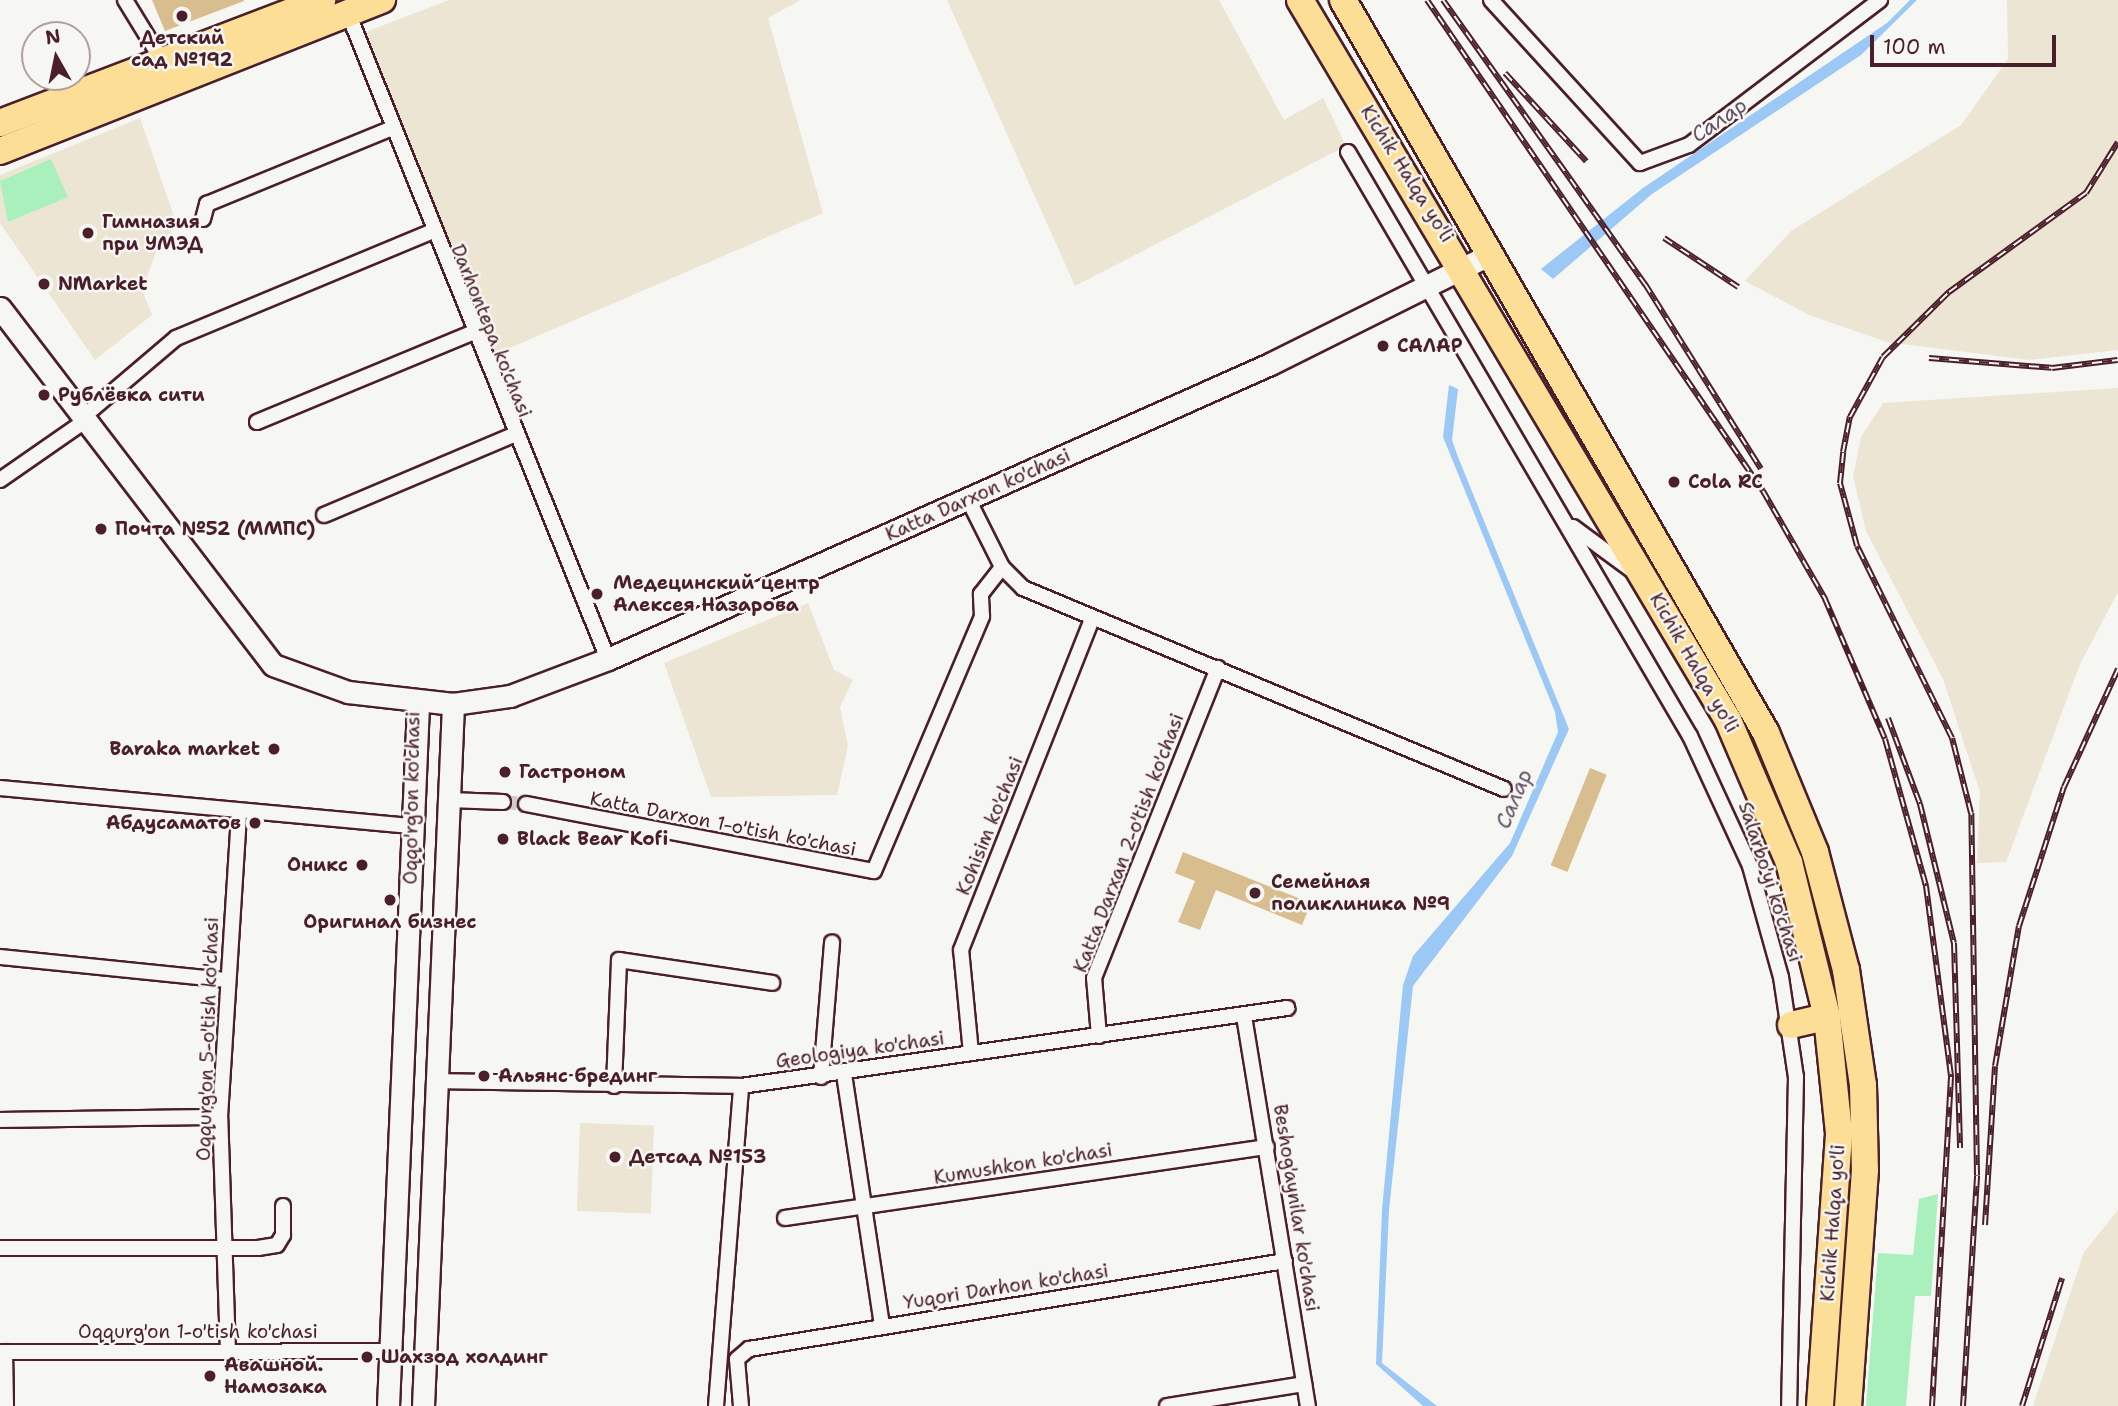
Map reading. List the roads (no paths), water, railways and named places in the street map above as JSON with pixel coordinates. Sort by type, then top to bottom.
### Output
[{"type":"highway","points":[[0,124],[322,0]]},
{"type":"highway","points":[[0,151],[345,7],[382,0]]},
{"type":"highway","name":"Kichik Halqa yo'li","points":[[1300,0],[1464,267],[1728,720],[1772,818],[1810,932],[1827,1017],[1838,1181],[1820,1406]]},
{"type":"highway","name":"Kichik Halqa yo'li","points":[[1343,0],[1752,710],[1799,808],[1836,926],[1863,1085],[1865,1170],[1848,1406]]},
{"type":"highway","points":[[1772,818],[1799,808]]},
{"type":"highway","points":[[1791,1025],[1827,1017]]},
{"type":"main road","name":"Katta Darxon ko'chasi","points":[[418,704],[453,704],[510,696],[608,659],[968,499],[1425,287],[1490,254]]},
{"type":"main road","name":"Oqqo'rg'on ko'chasi","points":[[0,308],[273,665],[305,681],[418,704],[388,1406]]},
{"type":"main road","name":"Oqqo'rg'on ko'chasi","points":[[423,1406],[453,704]]},
{"type":"main road","points":[[397,1201],[432,1202]]},
{"type":"main road","points":[[391,1351],[425,1351]]},
{"type":"street","points":[[125,0],[163,62]]},
{"type":"street","points":[[1491,0],[1549,58],[1633,162],[1689,145],[1880,0]]},
{"type":"street","name":"Darhontepa ko'chasi","points":[[345,7],[431,232],[608,659]]},
{"type":"street","points":[[203,219],[207,204],[390,130]]},
{"type":"street","name":"Salarbo'yi ko'chasi","points":[[1348,152],[1443,318],[1566,522],[1730,812],[1791,1025],[1797,1174],[1789,1406]]},
{"type":"street","points":[[0,480],[84,419],[176,338],[431,232]]},
{"type":"street","points":[[257,422],[472,333]]},
{"type":"street","points":[[324,515],[513,435]]},
{"type":"street","points":[[968,499],[1002,567],[1023,589],[1504,789]]},
{"type":"street","points":[[1566,522],[1645,580]]},
{"type":"street","name":"Katta Darxon 1-o'tish ko'chasi","points":[[526,804],[874,871],[982,616],[981,594],[1002,567]]},
{"type":"street","name":"Kohisim ko'chasi","points":[[971,1053],[961,950],[1092,619]]},
{"type":"street","name":"Katta Darxan 2-o'tish ko'chasi","points":[[1099,1036],[1094,978],[1218,668]]},
{"type":"street","points":[[0,788],[413,826]]},
{"type":"street","points":[[449,800],[503,802]]},
{"type":"street","name":"Oqqurg'on 5-o'tish ko'chasi","points":[[228,1352],[220,1117],[239,812]]},
{"type":"street","points":[[821,1077],[832,942]]},
{"type":"street","points":[[0,957],[228,980]]},
{"type":"street","points":[[614,1086],[619,960],[772,983]]},
{"type":"street","name":"Geologiya ko'chasi","points":[[437,1081],[741,1086],[844,1074],[971,1053],[1287,1009]]},
{"type":"street","name":"Beshog'aynilar ko'chasi","points":[[1244,1016],[1308,1406]]},
{"type":"street","points":[[844,1074],[882,1326]]},
{"type":"street","points":[[716,1406],[741,1086]]},
{"type":"street","points":[[0,1121],[220,1117]]},
{"type":"street","name":"Kumushkon ko'chasi","points":[[785,1218],[1267,1147]]},
{"type":"street","points":[[0,1248],[277,1245],[283,1206]]},
{"type":"street","name":"Yuqori Darhon ko'chasi","points":[[741,1406],[737,1359],[748,1349],[1285,1261]]},
{"type":"street","name":"Oqqurg'on 1-o'tish ko'chasi","points":[[6,1406],[2,1352],[391,1351]]},
{"type":"street","points":[[1167,1406],[1304,1384]]},
{"type":"water","name":"Салар","points":[[1910,0],[1917,0],[1861,55],[1652,194],[1553,279],[1541,269],[1643,188],[1887,23]]},
{"type":"water","name":"Салар","points":[[1449,385],[1458,389],[1452,440],[1569,729],[1512,856],[1413,986],[1389,1210],[1382,1363],[1437,1406],[1423,1406],[1376,1364],[1382,1210],[1403,985],[1413,956],[1510,843],[1558,732],[1555,712],[1443,437]]},
{"type":"tunnel","points":[[503,802],[526,804]]},
{"type":"railway","points":[[1427,0],[1763,491],[1825,599],[1885,739],[1926,886],[1951,1077],[1932,1406]]},
{"type":"railway","points":[[1443,0],[1645,284],[1761,469]]},
{"type":"railway","points":[[1505,73],[1586,161]]},
{"type":"railway","points":[[1963,1406],[1977,1175],[1971,813],[1952,738],[1857,546],[1840,483],[1843,452],[1850,417],[1883,357],[1949,292],[2086,193],[2118,142]]},
{"type":"railway","points":[[1664,238],[1738,287]]},
{"type":"railway","points":[[1929,358],[2052,368],[2118,360]]},
{"type":"railway","points":[[1985,1225],[1995,1066],[2019,926],[2064,787],[2118,669]]},
{"type":"railway","points":[[1888,718],[1920,804],[1954,943],[1960,1148]]},
{"type":"railway","points":[[2022,1406],[2062,1278]]},
{"type":"place","name":"Детский сад №192","points":[[182,16]]},
{"type":"place","name":"Гимназия при УМЭД","points":[[88,233]]},
{"type":"place","name":"NMarket","points":[[44,284]]},
{"type":"place","name":"САЛАР","points":[[1383,346]]},
{"type":"place","name":"Рублёвка сити","points":[[44,395]]},
{"type":"place","name":"Cola RC","points":[[1674,482]]},
{"type":"place","name":"Почта №52 (ММПС)","points":[[101,529]]},
{"type":"place","name":"Медецинский центр Алексея Назарова","points":[[597,594]]},
{"type":"place","name":"Baraka market","points":[[274,749]]},
{"type":"place","name":"Гастроном","points":[[505,772]]},
{"type":"place","name":"Абдусаматов","points":[[255,823]]},
{"type":"place","name":"Black Bear Kofi","points":[[503,839]]},
{"type":"place","name":"Оникс","points":[[362,865]]},
{"type":"place","name":"Семейная поликлиника №9","points":[[1255,893]]},
{"type":"place","name":"Оригинал бизнес","points":[[390,900]]},
{"type":"place","name":"Альянс брединг","points":[[484,1076]]},
{"type":"place","name":"Детсад №153","points":[[615,1157]]},
{"type":"place","name":"Шахзод холдинг","points":[[367,1357]]},
{"type":"place","name":"Авашной. Намозака","points":[[210,1376]]}]
